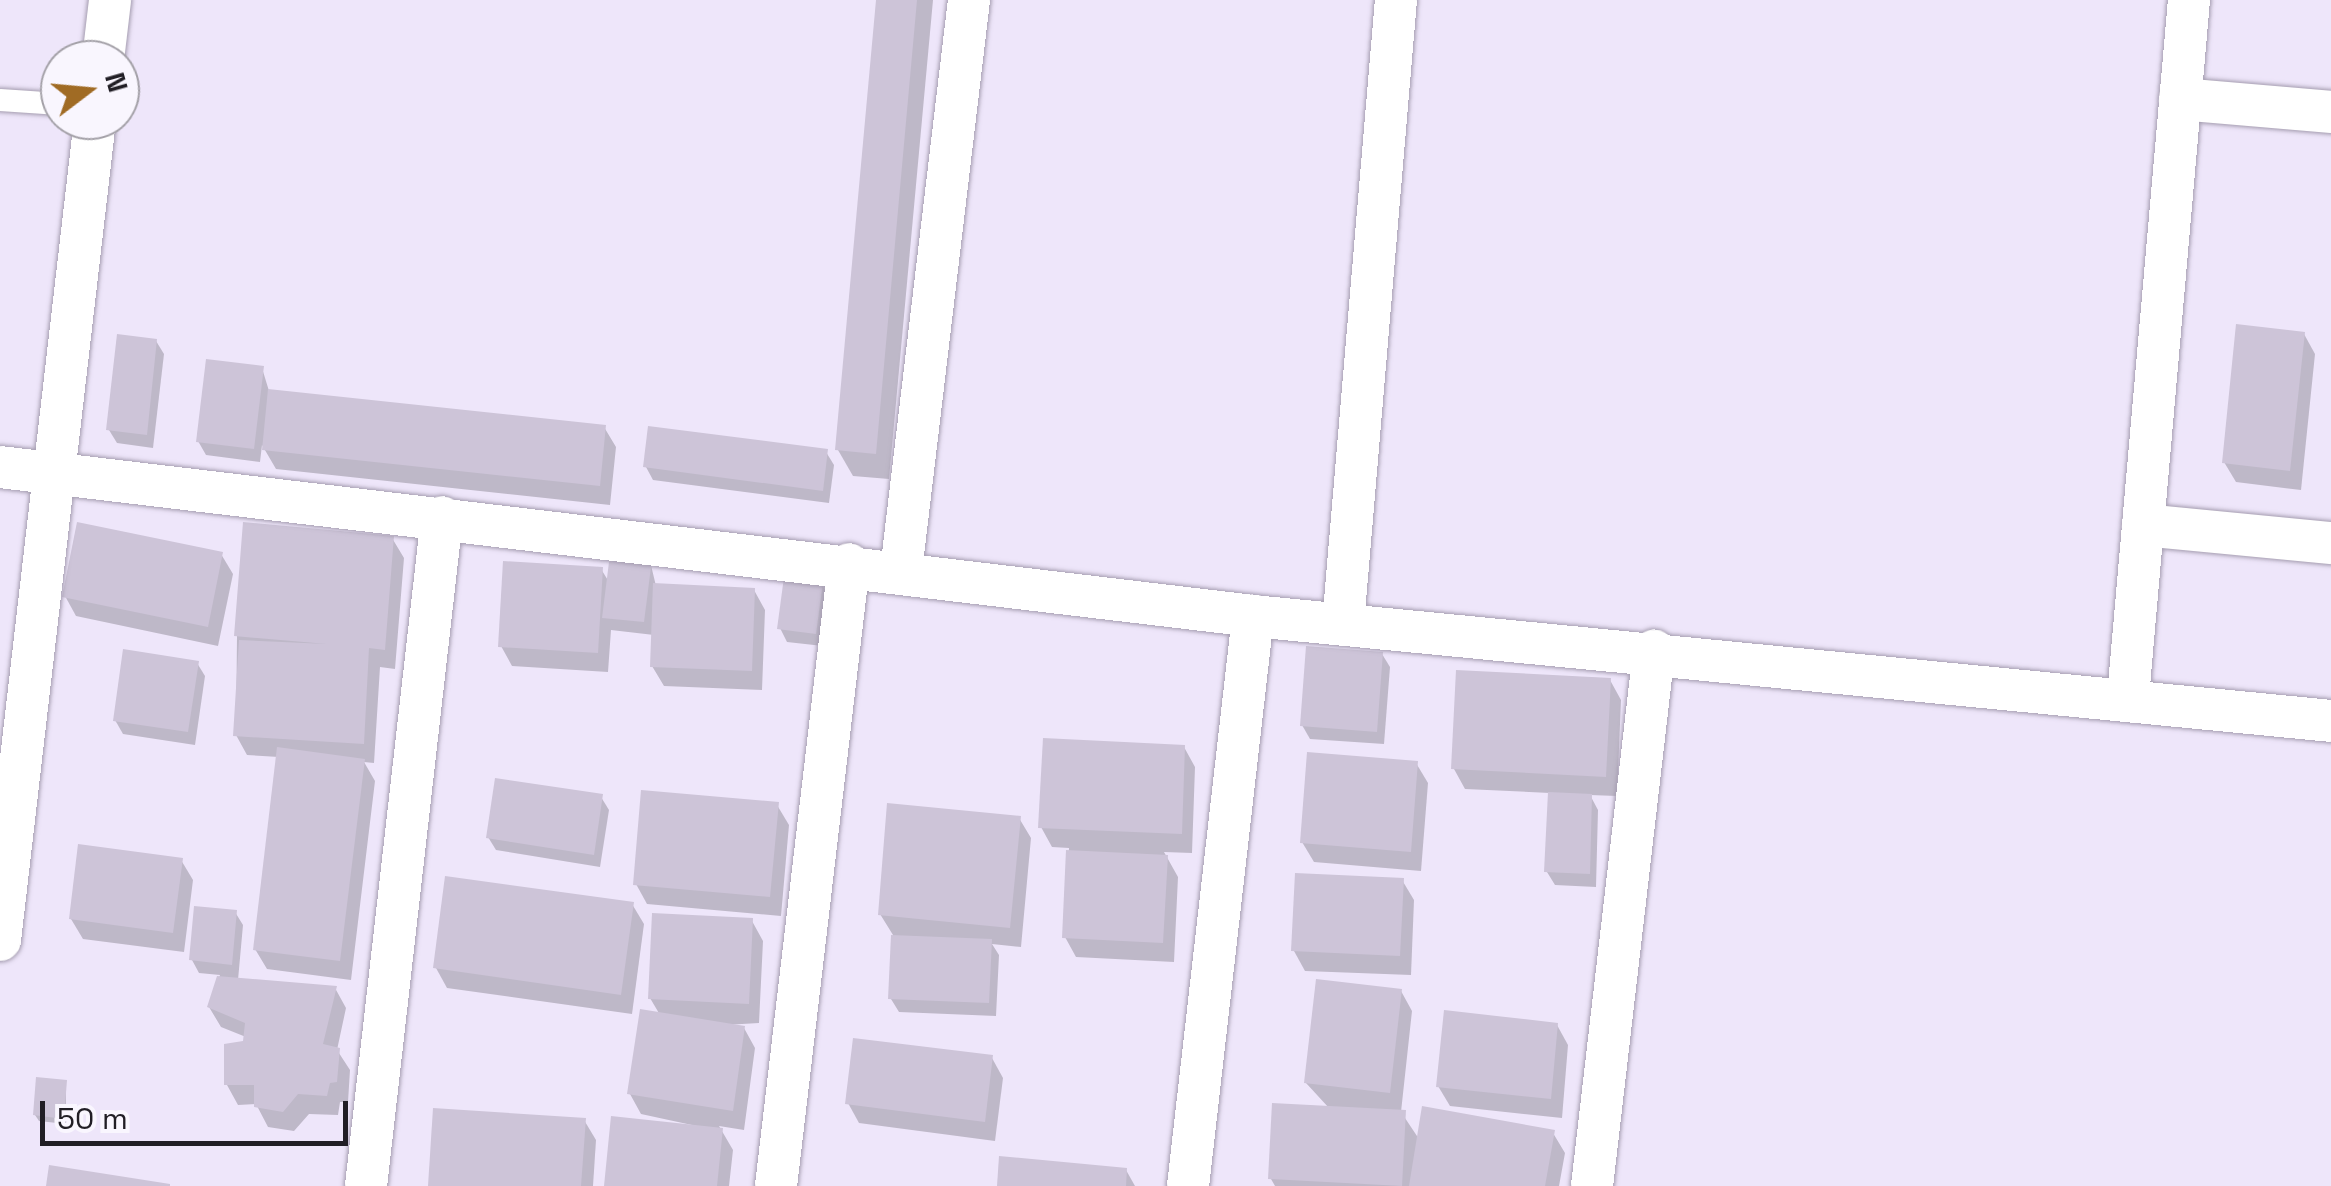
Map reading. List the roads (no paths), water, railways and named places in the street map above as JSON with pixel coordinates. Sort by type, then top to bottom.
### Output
[{"type":"street","points":[[105,40],[110,0]]},
{"type":"street","points":[[901,571],[969,0]]},
{"type":"street","points":[[1343,624],[1396,0]]},
{"type":"street","points":[[2128,697],[2188,0]]},
{"type":"street","points":[[2180,98],[2331,112]]},
{"type":"street","points":[[0,940],[94,140]]},
{"type":"street","points":[[0,468],[849,564],[1253,616],[1654,650],[2331,721]]},
{"type":"street","points":[[366,1186],[442,516]]},
{"type":"street","points":[[2143,525],[2331,543]]},
{"type":"street","points":[[776,1186],[849,564]]},
{"type":"street","points":[[1188,1186],[1253,616]]},
{"type":"street","points":[[1592,1186],[1654,650]]},
{"type":"lane","points":[[0,100],[40,103]]}]
